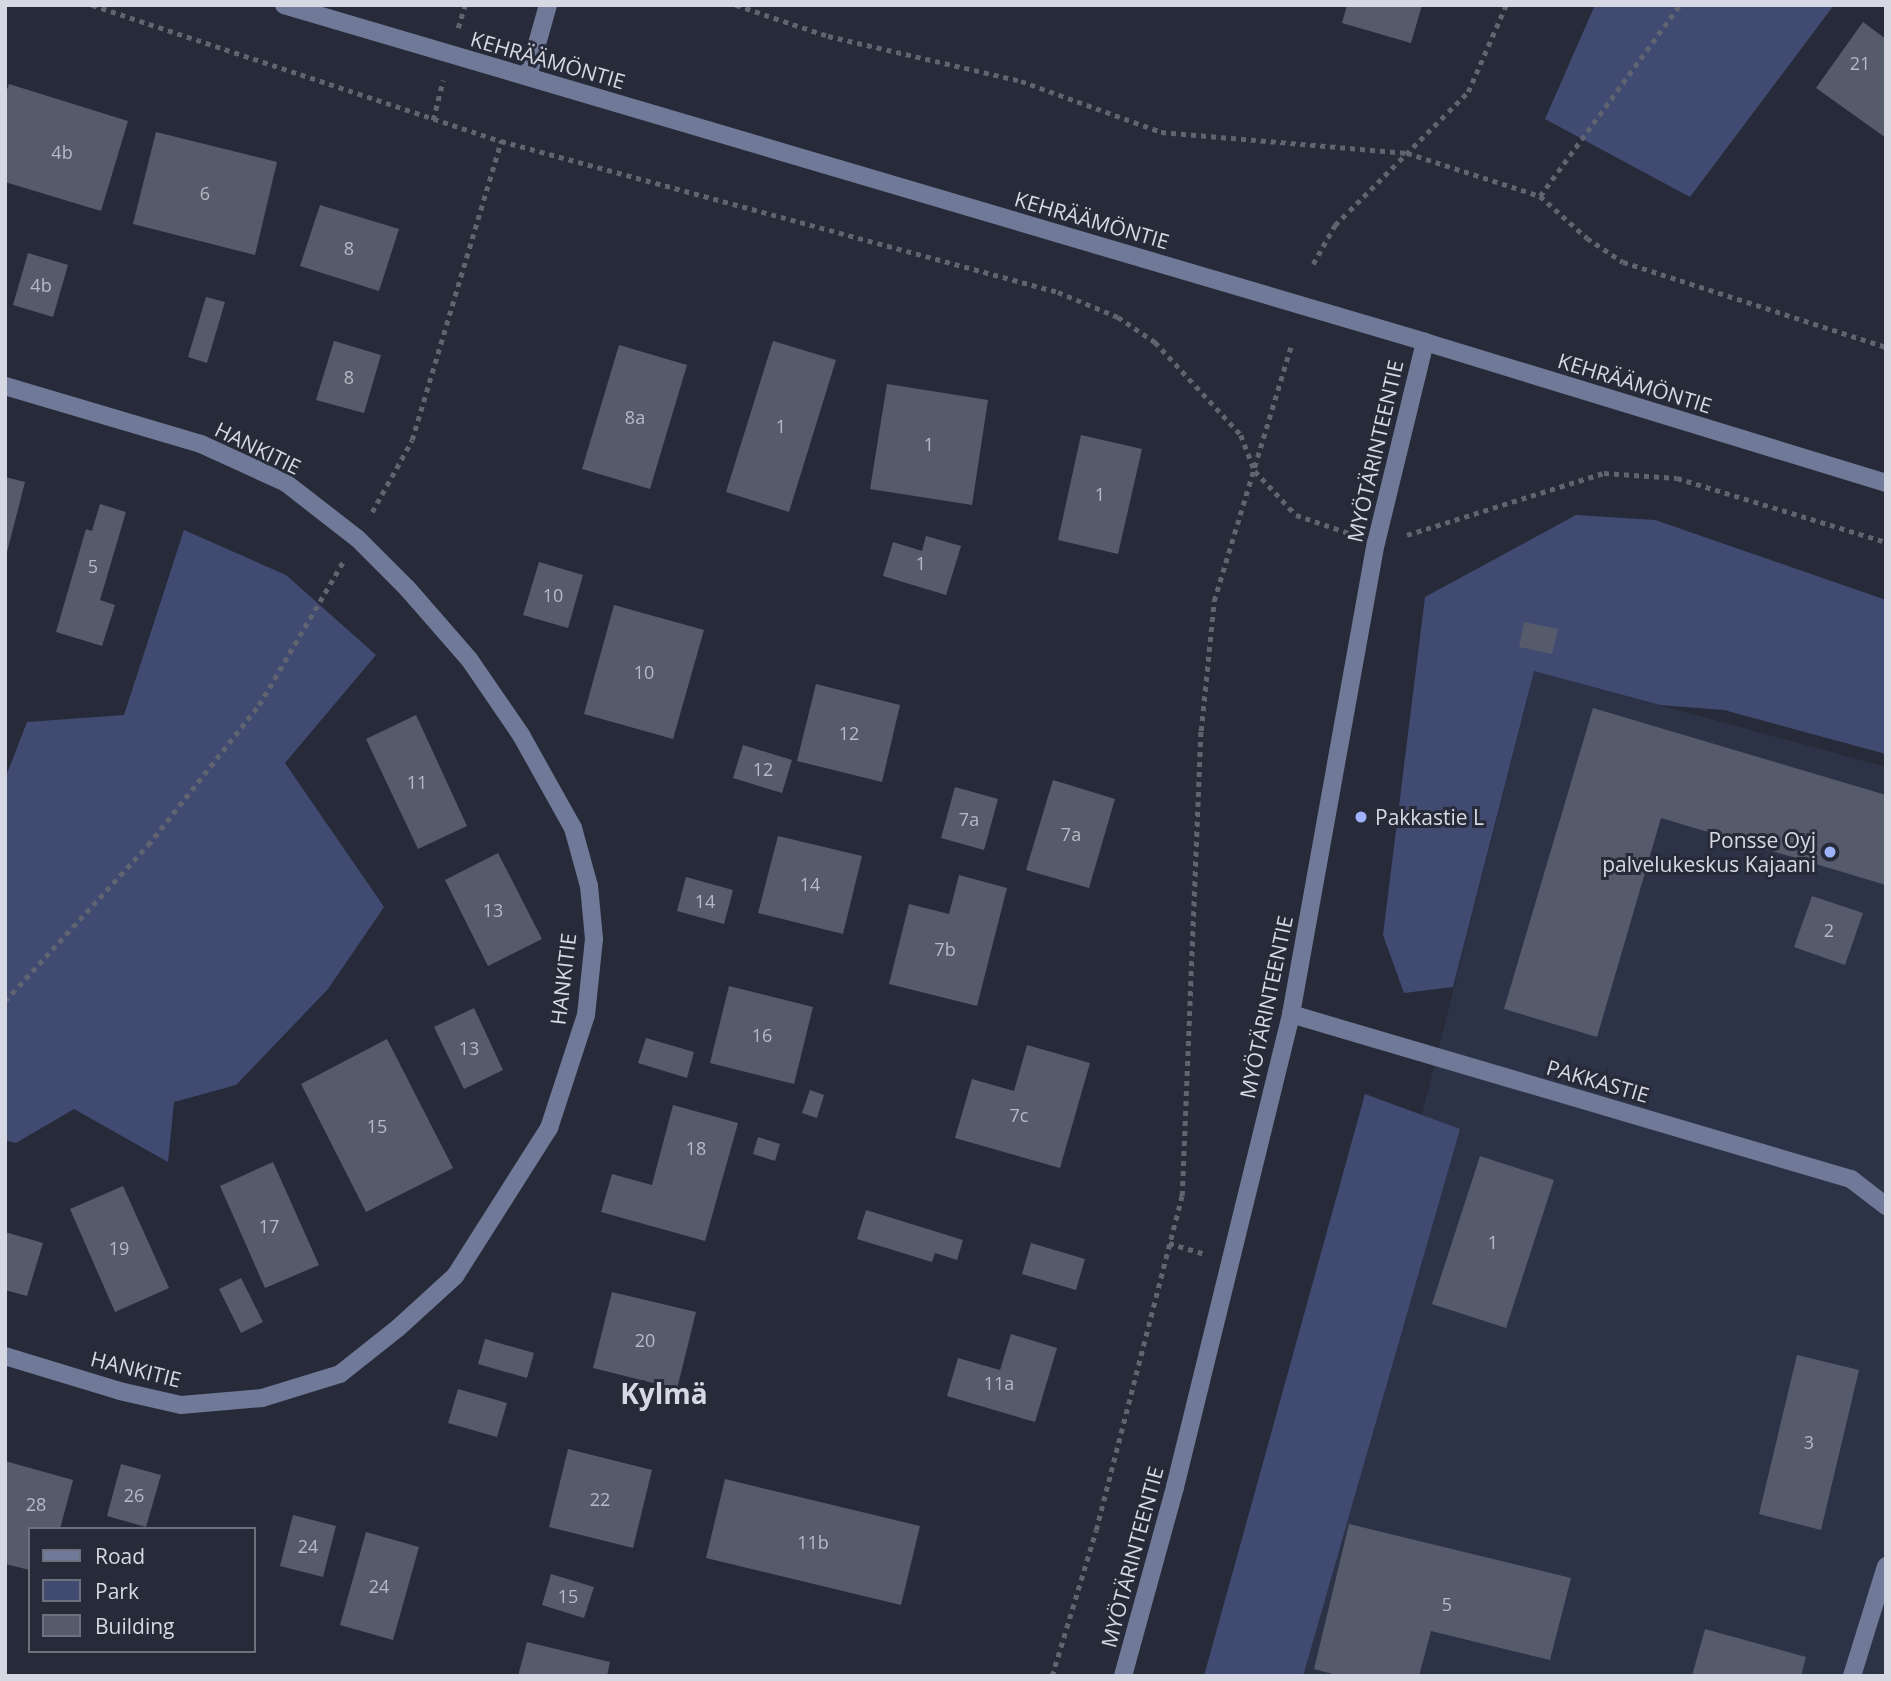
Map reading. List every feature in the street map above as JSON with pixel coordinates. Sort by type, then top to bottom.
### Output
[{"type":"street","name":"KEHRÄÄMÖNTIE","points":[[284,5],[1424,342],[1886,483]]},
{"type":"street","points":[[528,76],[548,5]]},
{"type":"street","name":"MYÖTÄRINTEENTIE","points":[[1123,1676],[1175,1487],[1291,1014],[1376,543],[1424,342]]},
{"type":"street","name":"HANKITIE","points":[[5,386],[201,444],[286,483],[358,538],[407,588],[469,659],[522,735],[573,828],[589,886],[594,939],[586,1015],[549,1128],[456,1276],[398,1328],[340,1374],[262,1398],[181,1405],[120,1391],[5,1356]]},
{"type":"street","name":"PAKKASTIE","points":[[1291,1014],[1851,1179],[1886,1206]]},
{"type":"street","points":[[1852,1676],[1886,1566]]},
{"type":"path","points":[[92,5],[501,141],[1058,292],[1118,317],[1155,342],[1241,435],[1255,471],[1296,515],[1376,543],[1420,532],[1604,473],[1677,478],[1886,542]]},
{"type":"path","points":[[736,5],[828,36],[1021,81],[1161,132],[1407,153],[1540,196],[1587,237],[1623,262],[1886,347]]},
{"type":"path","points":[[1313,264],[1335,225],[1468,92],[1506,5]]},
{"type":"path","points":[[1540,196],[1679,5]]},
{"type":"path","points":[[5,1001],[148,845],[259,705],[358,538],[412,440],[501,141]]},
{"type":"path","points":[[1052,1676],[1096,1530],[1182,1196],[1201,731],[1214,601],[1291,346]]},
{"type":"shaded area","points":[[1534,671],[1886,767],[1886,1676],[1280,1676]]},
{"type":"green space","points":[[1595,5],[1834,5],[1690,197],[1545,119]]},
{"type":"green space","points":[[1576,515],[1655,520],[1886,600],[1886,754],[1724,710],[1660,705],[1534,671],[1453,987],[1404,993],[1383,935],[1425,597]]},
{"type":"green space","points":[[184,530],[286,575],[376,655],[285,763],[384,907],[328,989],[236,1085],[174,1102],[168,1162],[74,1109],[16,1143],[5,1140],[5,779],[27,722],[124,715]]},
{"type":"green space","points":[[1365,1094],[1460,1129],[1303,1676],[1204,1676]]},
{"type":"building","points":[[1347,5],[1422,5],[1411,43],[1342,23]]},
{"type":"building","points":[[1863,22],[1886,39],[1886,138],[1816,88]]},
{"type":"building","points":[[9,84],[128,121],[101,211],[5,182],[5,95]]},
{"type":"building","points":[[156,132],[277,162],[255,255],[133,224]]},
{"type":"building","points":[[320,205],[399,229],[379,291],[300,266]]},
{"type":"building","points":[[28,253],[68,265],[53,317],[13,305]]},
{"type":"building","points":[[206,297],[225,302],[207,363],[188,357]]},
{"type":"building","points":[[334,341],[381,355],[364,413],[316,400]]},
{"type":"building","points":[[773,341],[836,360],[789,512],[726,492]]},
{"type":"building","points":[[619,345],[687,365],[650,489],[582,469]]},
{"type":"building","points":[[887,384],[988,400],[972,505],[870,489]]},
{"type":"building","points":[[1081,435],[1142,449],[1118,554],[1058,540]]},
{"type":"building","points":[[5,477],[25,482],[6,556],[5,556]]},
{"type":"building","points":[[100,504],[126,512],[100,600],[115,605],[102,646],[56,632],[86,529],[92,531]]},
{"type":"building","points":[[926,536],[961,546],[946,595],[883,576],[893,542],[922,551]]},
{"type":"building","points":[[539,562],[583,575],[568,628],[523,615]]},
{"type":"building","points":[[614,605],[704,630],[673,739],[584,714]]},
{"type":"building","points":[[1524,622],[1558,629],[1552,654],[1519,647]]},
{"type":"building","points":[[816,684],[900,705],[882,782],[797,761]]},
{"type":"building","name":"Ponsse Oyj palvelukeskus Kajaani","points":[[1593,708],[1886,795],[1886,885],[1661,818],[1597,1037],[1504,1009]]},
{"type":"building","points":[[416,715],[467,826],[418,849],[366,739]]},
{"type":"building","points":[[743,745],[792,760],[782,793],[733,778]]},
{"type":"building","points":[[1053,780],[1115,799],[1089,888],[1026,870]]},
{"type":"building","points":[[955,787],[998,799],[984,850],[941,838]]},
{"type":"building","points":[[778,836],[862,856],[843,934],[758,913]]},
{"type":"building","points":[[498,853],[542,939],[488,966],[445,880]]},
{"type":"building","points":[[959,875],[1007,888],[977,1006],[889,984],[909,904],[949,914]]},
{"type":"building","points":[[686,877],[733,890],[724,924],[677,911]]},
{"type":"building","points":[[1812,896],[1863,913],[1845,965],[1794,947]]},
{"type":"building","points":[[729,986],[813,1007],[794,1084],[710,1063]]},
{"type":"building","points":[[474,1008],[503,1070],[464,1089],[434,1027]]},
{"type":"building","points":[[646,1038],[694,1052],[687,1078],[638,1063]]},
{"type":"building","points":[[387,1039],[453,1168],[366,1212],[301,1084]]},
{"type":"building","points":[[1027,1045],[1090,1063],[1060,1168],[955,1138],[972,1079],[1014,1091]]},
{"type":"building","points":[[810,1090],[824,1095],[817,1118],[802,1113]]},
{"type":"building","points":[[673,1105],[738,1123],[705,1241],[601,1212],[612,1174],[652,1185]]},
{"type":"building","points":[[758,1137],[780,1144],[775,1161],[753,1154]]},
{"type":"building","points":[[1480,1156],[1554,1180],[1506,1328],[1432,1304]]},
{"type":"building","points":[[273,1162],[319,1265],[265,1288],[220,1186]]},
{"type":"building","points":[[123,1186],[169,1288],[115,1312],[70,1209]]},
{"type":"building","points":[[866,1210],[963,1240],[957,1260],[935,1253],[932,1262],[857,1239]]},
{"type":"building","points":[[5,1232],[43,1243],[27,1296],[5,1290]]},
{"type":"building","points":[[1031,1243],[1085,1259],[1076,1290],[1022,1274]]},
{"type":"building","points":[[241,1278],[263,1322],[241,1333],[219,1289]]},
{"type":"building","points":[[612,1292],[696,1312],[677,1389],[593,1368]]},
{"type":"building","points":[[1011,1334],[1057,1348],[1035,1422],[947,1396],[958,1358],[1000,1370]]},
{"type":"building","points":[[485,1339],[534,1353],[527,1378],[478,1364]]},
{"type":"building","points":[[1797,1355],[1859,1370],[1821,1530],[1759,1514]]},
{"type":"building","points":[[458,1389],[507,1403],[497,1437],[448,1423]]},
{"type":"building","points":[[568,1449],[652,1470],[633,1548],[549,1527]]},
{"type":"building","points":[[5,1461],[73,1480],[61,1527],[28,1527],[28,1570],[5,1564]]},
{"type":"building","points":[[121,1464],[161,1475],[146,1527],[107,1516]]},
{"type":"building","points":[[725,1479],[920,1526],[901,1605],[706,1558]]},
{"type":"building","points":[[293,1515],[336,1526],[323,1577],[280,1566]]},
{"type":"building","points":[[1349,1524],[1571,1578],[1550,1660],[1431,1631],[1419,1676],[1340,1676],[1314,1669]]},
{"type":"building","points":[[366,1532],[419,1547],[393,1640],[340,1625]]},
{"type":"building","points":[[551,1574],[594,1587],[584,1618],[542,1605]]},
{"type":"building","points":[[1705,1629],[1806,1657],[1801,1676],[1692,1676]]},
{"type":"building","points":[[527,1642],[610,1662],[607,1676],[518,1676]]},
{"type":"place","name":"Pakkastie L","points":[[1361,817]]},
{"type":"place","name":"Ponsse Oyj palvelukeskus Kajaani","points":[[1830,852]]},
{"type":"district","name":"Kylmä","points":[[664,1393]]}]
